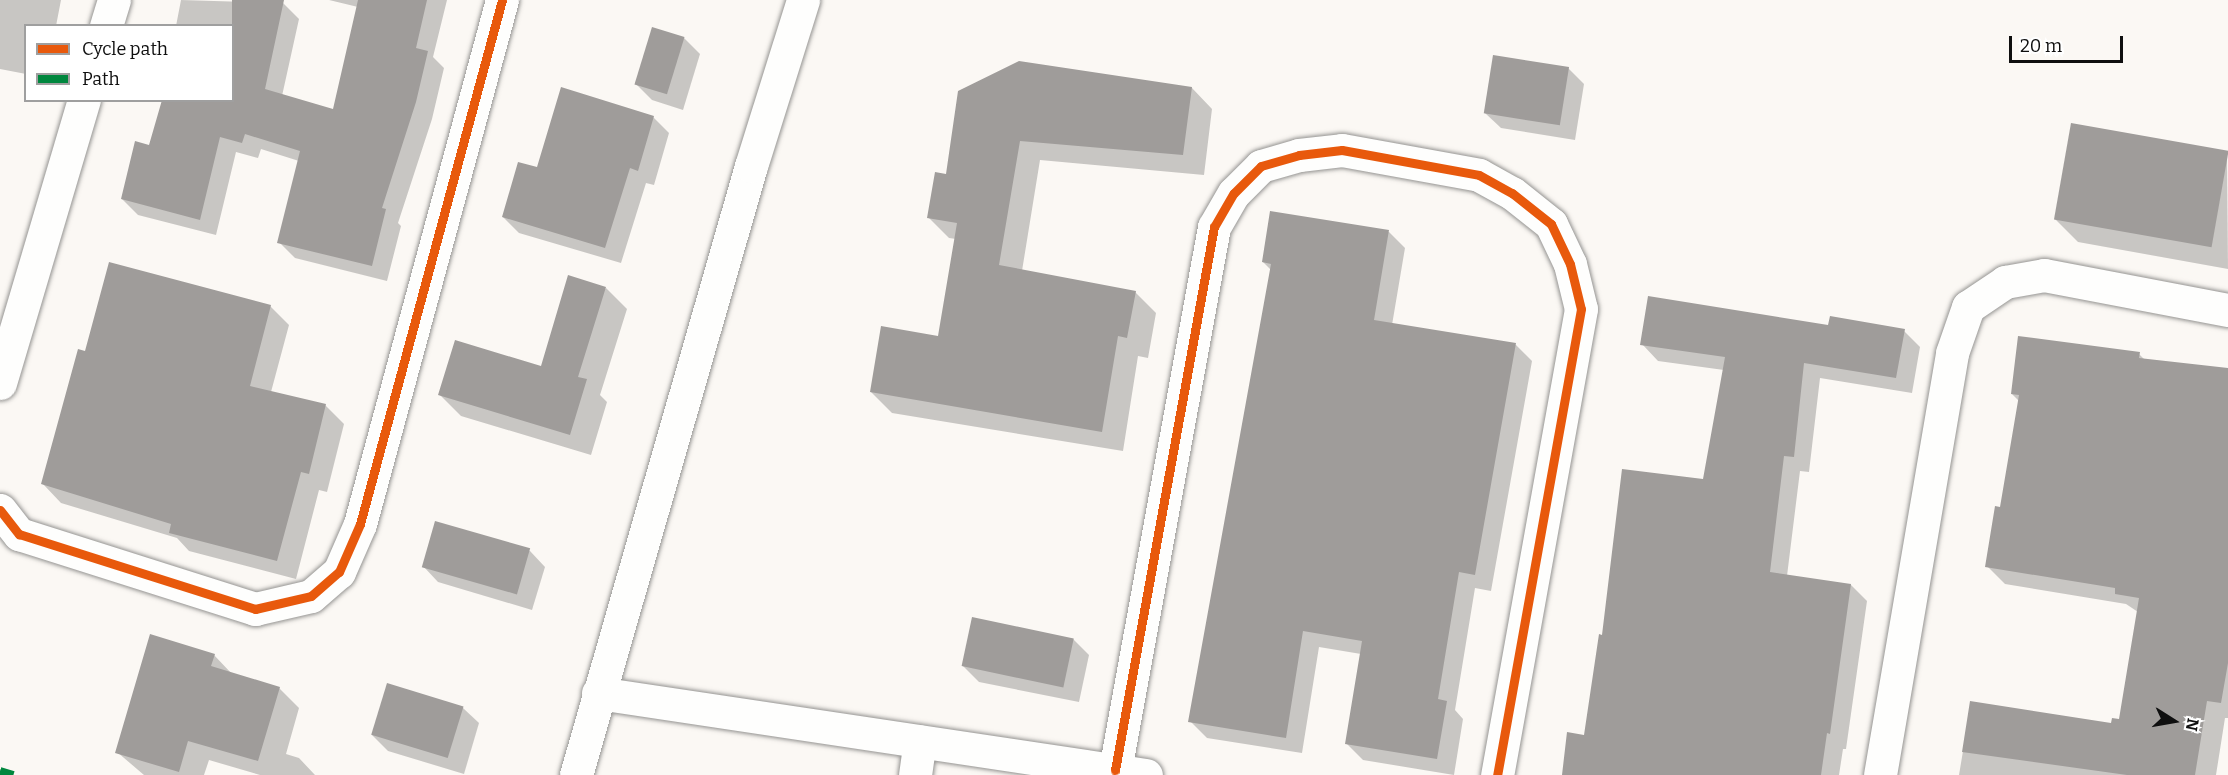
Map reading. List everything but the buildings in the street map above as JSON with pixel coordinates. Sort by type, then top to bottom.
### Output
[{"type":"street","points":[[107,24],[114,0]]},
{"type":"street","points":[[0,510],[19,534],[255,609],[311,596],[339,572],[360,524],[502,0]]},
{"type":"street","points":[[576,775],[598,693],[803,0]]},
{"type":"street","points":[[0,383],[83,102]]},
{"type":"street","points":[[598,693],[1130,772],[1214,227],[1234,193],[1261,166],[1299,155],[1342,150],[1479,175],[1512,193],[1551,224],[1570,264],[1581,309],[1497,775]]},
{"type":"street","points":[[1880,775],[1952,354],[1968,307],[2005,282],[2044,275],[2228,310]]},
{"type":"street","points":[[915,775],[920,741]]},
{"type":"marked path","points":[[0,771],[13,775]]},
{"type":"cycle path","points":[[0,510],[19,534],[255,609],[311,596],[339,572],[360,524],[502,0]]},
{"type":"cycle path","points":[[1115,770],[1214,227],[1234,193],[1261,166],[1299,155],[1342,150],[1479,175],[1512,193],[1551,224],[1570,264],[1581,309],[1497,775]]}]
